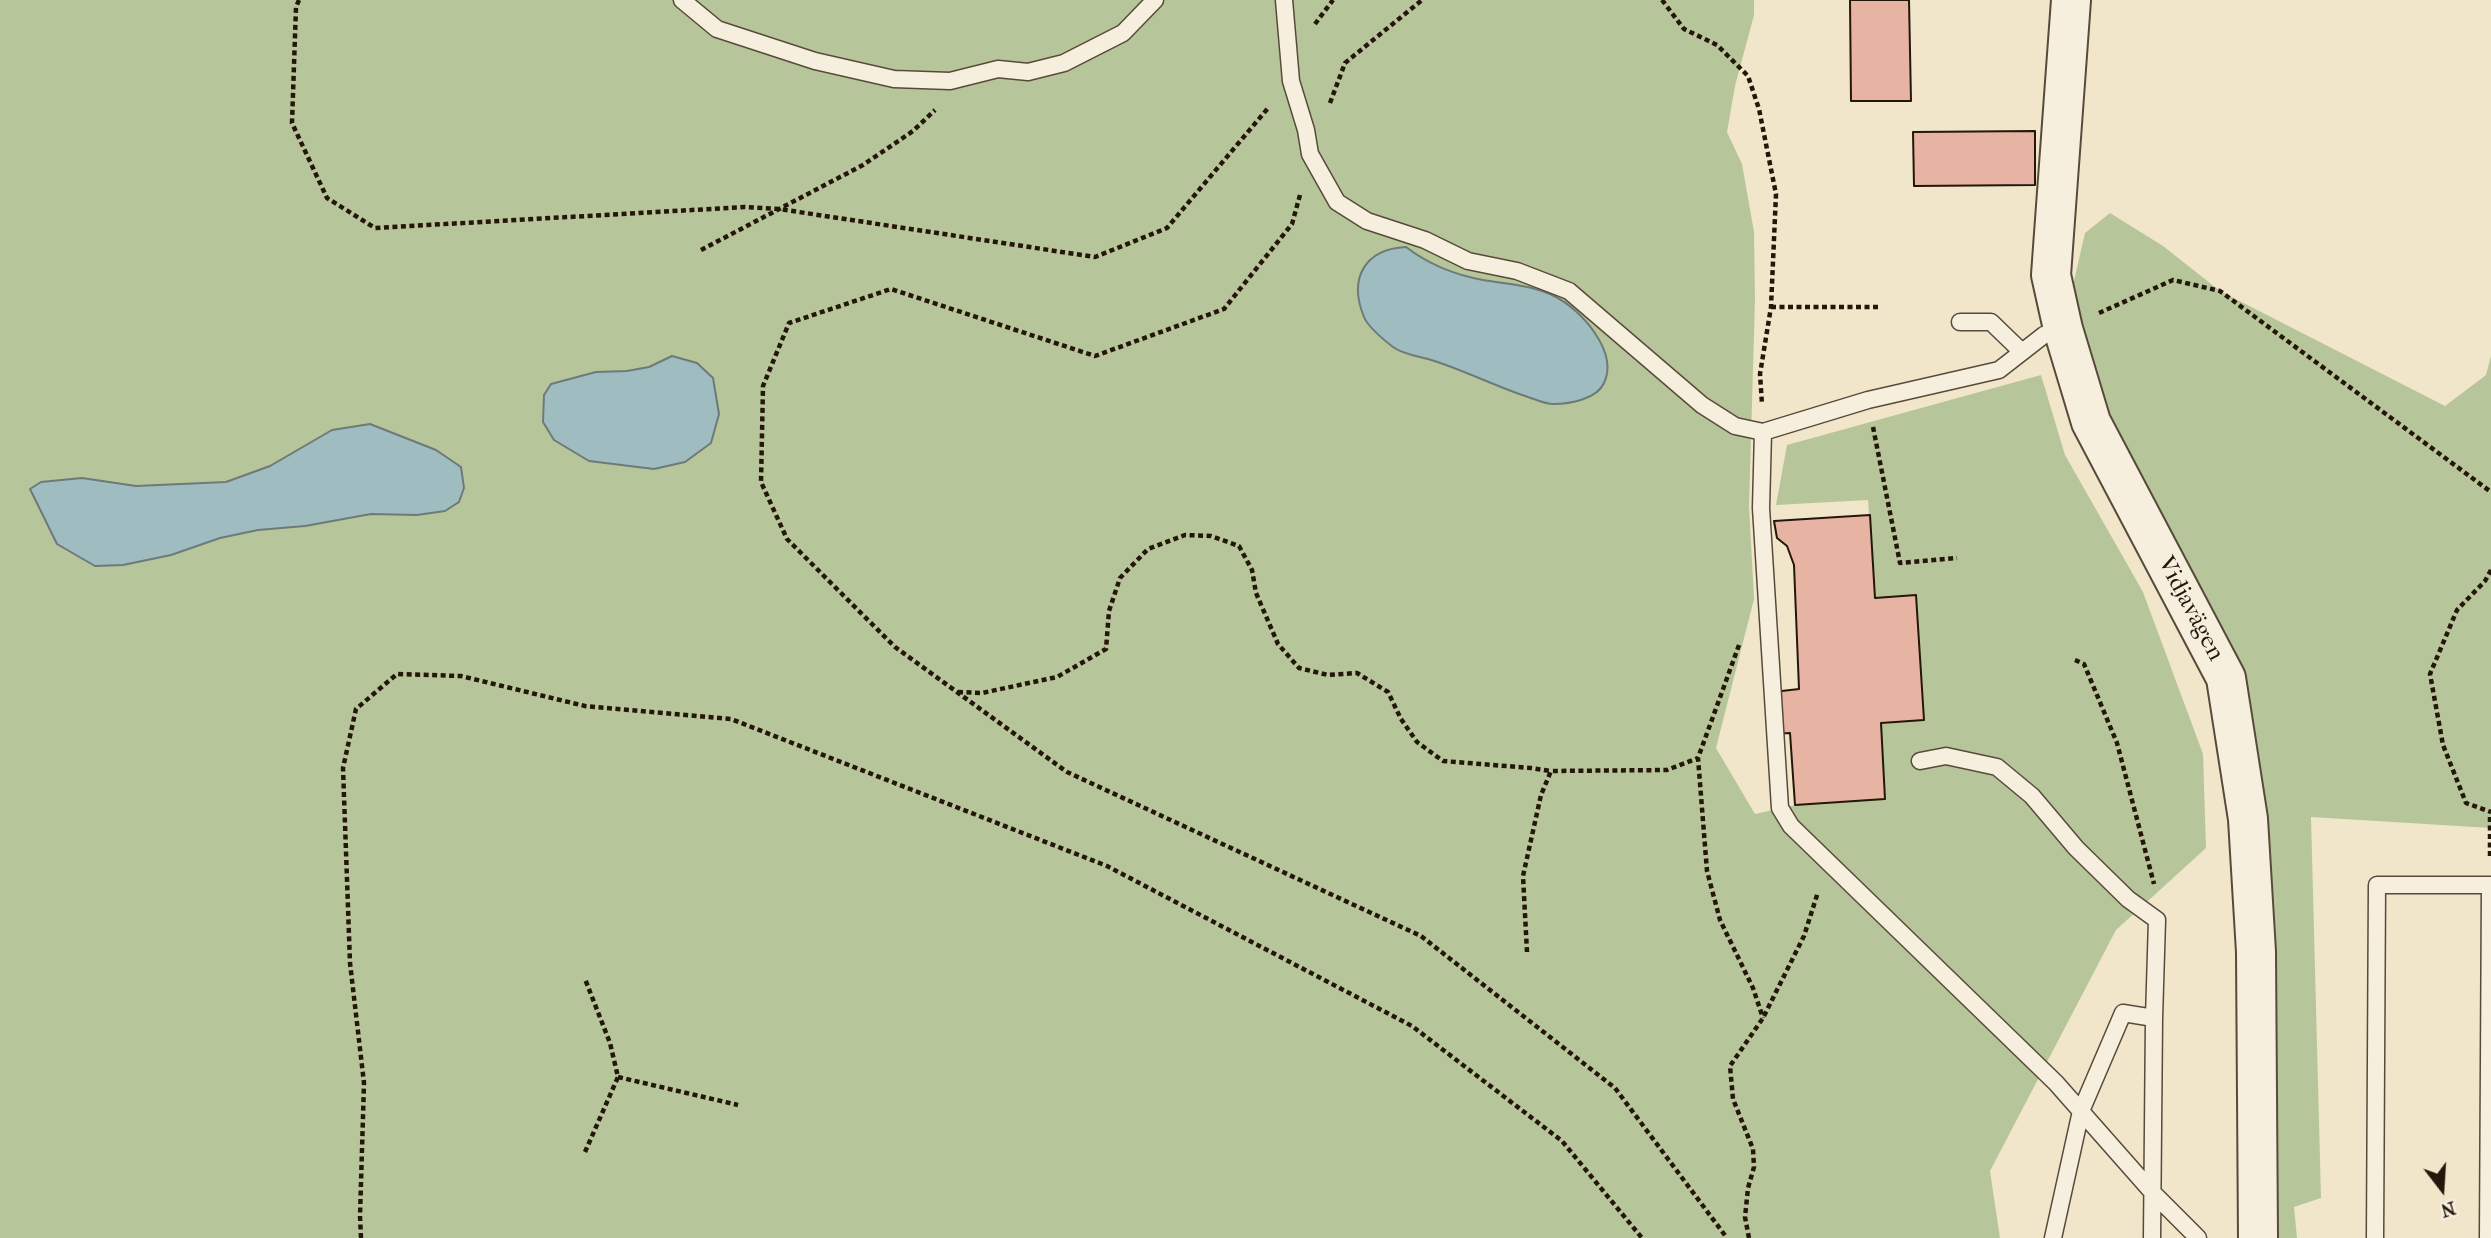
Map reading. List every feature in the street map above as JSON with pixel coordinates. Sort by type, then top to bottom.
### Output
[{"type":"street","name":"Vidjavägen","points":[[2071,0],[2051,275],[2063,329],[2091,422],[2226,678],[2248,819],[2256,952],[2258,1238]]},
{"type":"lane","points":[[682,0],[717,29],[815,61],[894,79],[950,81],[998,69],[1028,72],[1064,63],[1123,33],[1154,0]]},
{"type":"lane","points":[[1284,0],[1291,81],[1307,130],[1310,154],[1337,202],[1367,221],[1425,240],[1468,261],[1517,271],[1569,291],[1702,405],[1735,426],[1763,432],[1868,400],[1999,370],[2045,335],[2063,329]]},
{"type":"lane","points":[[1960,322],[1991,322],[2022,352]]},
{"type":"lane","points":[[1763,432],[1761,508],[1780,808],[1791,826],[2056,1083],[2153,1194],[2197,1238]]},
{"type":"lane","points":[[1920,761],[1946,755],[1997,767],[2032,796],[2076,848],[2128,899],[2157,920],[2151,1238]]},
{"type":"lane","points":[[2375,1238],[2377,885],[2490,885],[2488,1238]]},
{"type":"lane","points":[[2053,1238],[2081,1111],[2123,1013],[2154,1018]]},
{"type":"path","points":[[299,0],[296,7],[292,124],[327,198],[375,228],[745,207],[779,209],[1095,257],[1167,228],[1291,81],[1304,39],[1332,0]]},
{"type":"path","points":[[1310,154],[1345,63],[1422,0]]},
{"type":"path","points":[[1662,0],[1684,29],[1717,45],[1748,76],[1770,154],[1776,194],[1771,307],[1760,374],[1763,432]]},
{"type":"path","points":[[701,250],[863,165],[913,131],[934,111],[950,81]]},
{"type":"path","points":[[1292,225],[1224,309],[1095,356],[891,289],[789,323],[763,386],[761,482],[787,539],[895,647],[1067,772],[1421,936],[1615,1087],[1727,1238]]},
{"type":"path","points":[[2063,329],[2173,280],[2220,291],[2491,492]]},
{"type":"path","points":[[1771,307],[1880,307]]},
{"type":"path","points":[[1868,400],[1900,563],[1957,558]]},
{"type":"path","points":[[956,692],[982,692],[1057,677],[1106,649],[1109,611],[1120,578],[1148,549],[1185,535],[1211,536],[1239,546],[1252,570],[1256,593],[1278,644],[1299,668],[1328,675],[1357,673],[1388,692],[1401,719],[1417,742],[1443,761],[1551,771],[1667,770],[1698,758]]},
{"type":"path","points":[[2490,885],[2490,812],[2466,803],[2442,745],[2430,674],[2457,610],[2485,581],[2491,570]]},
{"type":"path","points":[[1763,1018],[1753,988],[1720,920],[1710,883],[1698,758],[1749,618],[1768,609]]},
{"type":"path","points":[[2075,660],[2084,664],[2116,743],[2154,878],[2157,920]]},
{"type":"path","points":[[361,1238],[364,1083],[350,963],[343,768],[356,709],[397,674],[461,676],[585,706],[731,719],[1107,866],[1412,1026],[1562,1141],[1642,1238]]},
{"type":"path","points":[[1527,953],[1523,876],[1541,795],[1551,771]]},
{"type":"path","points":[[1749,1238],[1745,1217],[1748,1188],[1754,1167],[1753,1149],[1733,1099],[1730,1066],[1763,1018],[1804,936],[1828,861]]},
{"type":"path","points":[[585,979],[610,1043],[618,1077],[585,1152]]},
{"type":"path","points":[[618,1077],[738,1105]]},
{"type":"green space","points":[[0,0],[1754,0],[1754,15],[1735,86],[1727,132],[1742,164],[1754,232],[1755,299],[1749,506],[1754,599],[1716,748],[1755,814],[1795,805],[1885,799],[1881,723],[1923,720],[1916,595],[1875,598],[1868,500],[1776,505],[1787,445],[2041,375],[2065,455],[2143,592],[2203,754],[2206,848],[2116,930],[1990,1171],[2000,1238],[0,1238]]},
{"type":"green space","points":[[2110,213],[2163,246],[2220,291],[2445,406],[2486,375],[2491,356],[2491,828],[2311,817],[2321,1198],[2294,1207],[2297,1238],[2258,1238],[2226,678],[2063,329],[2085,233]]},
{"type":"water","points":[[1406,247],[1433,264],[1453,272],[1539,290],[1566,303],[1586,322],[1602,346],[1607,371],[1604,383],[1589,397],[1575,402],[1547,403],[1393,347],[1364,317],[1358,290],[1359,278],[1370,260],[1380,253]]},
{"type":"water","points":[[672,356],[697,363],[713,378],[719,414],[711,443],[685,462],[654,469],[589,461],[554,440],[543,422],[544,395],[551,384],[596,372],[649,367]]},
{"type":"water","points":[[370,424],[436,450],[461,467],[464,488],[459,502],[445,511],[417,515],[371,514],[305,526],[258,530],[220,538],[171,555],[123,565],[95,566],[57,544],[30,489],[41,482],[82,478],[136,486],[226,482],[270,466],[332,430]]},
{"type":"building","points":[[1850,0],[1909,0],[1911,101],[1851,101]]},
{"type":"building","points":[[2035,131],[2035,185],[1914,186],[1913,132]]},
{"type":"building","points":[[1870,515],[1875,598],[1916,595],[1924,720],[1881,723],[1885,799],[1795,805],[1790,733],[1775,734],[1773,692],[1799,689],[1794,565],[1787,546],[1777,538],[1774,521]]}]
